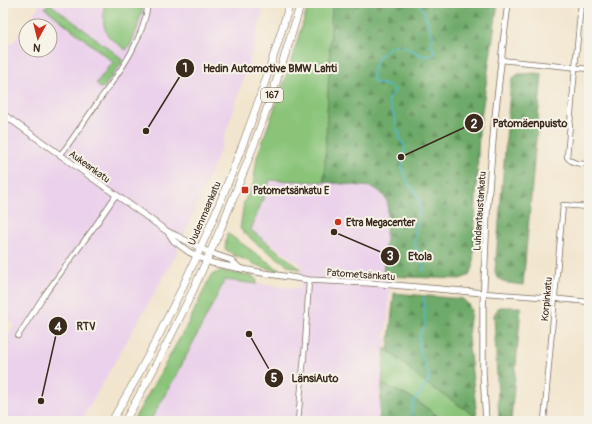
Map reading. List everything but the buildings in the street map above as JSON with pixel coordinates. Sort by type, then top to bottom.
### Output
[{"type":"main road","name":"Uudenmaankatu","points":[[112,421],[139,374],[197,256],[249,128],[290,3]]},
{"type":"main road","name":"167","points":[[125,421],[190,297],[209,257],[239,186],[272,95],[301,3]]},
{"type":"street","points":[[60,155],[115,78],[127,58],[138,39],[147,14],[148,3]]},
{"type":"street","name":"Luhdantaustankatu","points":[[486,421],[483,373],[487,212],[494,127],[508,3]]},
{"type":"street","points":[[581,3],[567,157],[572,162],[589,164]]},
{"type":"street","points":[[501,60],[589,69]]},
{"type":"street","name":"Aukeankatu","points":[[3,114],[116,196],[168,232],[200,248],[209,257]]},
{"type":"street","points":[[18,336],[43,297],[116,196]]},
{"type":"street","name":"Korpinkatu","points":[[544,421],[563,205],[589,207]]},
{"type":"street","name":"Aukeankatu","points":[[168,232],[174,241],[197,256]]},
{"type":"street","name":"Patometsänkatu","points":[[197,256],[209,257],[223,265],[309,280],[371,283],[484,293]]},
{"type":"street","points":[[298,421],[309,280]]},
{"type":"street","points":[[484,293],[589,302]]},
{"type":"shaded area","points":[[41,3],[265,3],[256,40],[222,145],[175,257],[81,421],[3,421],[3,343],[15,325],[3,316],[3,49],[13,43],[18,36],[18,58],[58,58],[58,18],[30,18]]},
{"type":"shaded area","points":[[270,179],[324,182],[371,187],[378,189],[386,198],[388,204],[383,276],[391,277],[379,421],[150,421],[177,374],[225,280],[300,289],[302,265],[251,231]]},
{"type":"green space","points":[[49,3],[120,57],[122,60],[121,64],[104,87],[100,88],[97,85],[97,82],[113,62],[45,8]]},
{"type":"green space","points":[[105,3],[144,3],[135,35],[126,50],[110,38],[105,31],[103,12]]},
{"type":"green space","points":[[309,3],[332,3],[324,182],[270,180],[251,230],[302,270],[289,266],[257,244],[240,229],[244,202],[253,185],[257,157],[290,65]]},
{"type":"green space","points":[[332,3],[498,3],[479,132],[473,268],[468,276],[460,279],[383,276],[388,204],[382,193],[371,187],[324,182]]},
{"type":"green space","points":[[518,74],[542,74],[523,285],[507,283],[497,278],[495,271],[512,79]]},
{"type":"green space","points":[[227,233],[282,272],[259,266],[234,255],[225,249]]},
{"type":"green space","points":[[221,271],[252,276],[256,279],[257,284],[225,280],[177,374],[150,421],[133,421],[190,320],[211,275]]},
{"type":"green space","points":[[394,293],[463,299],[468,304],[471,310],[468,337],[477,417],[423,381],[388,350]]},
{"type":"green space","points":[[499,307],[521,307],[511,421],[499,421],[494,315]]},
{"type":"green space","points":[[385,348],[423,381],[477,417],[477,421],[445,421],[414,399],[382,384]]},
{"type":"green space","points":[[382,384],[414,399],[445,421],[379,421]]},
{"type":"waterway","points":[[420,3],[433,35],[431,45],[436,53],[431,56],[426,56],[401,45],[393,46],[379,57],[372,76],[375,82],[389,86],[395,90],[388,100],[395,119],[397,130],[400,133],[399,137],[405,147],[402,168],[410,186],[414,189],[420,201],[414,245],[421,258],[424,272]]},
{"type":"waterway","points":[[412,421],[413,402],[419,396],[429,377],[419,343],[420,334],[425,325],[424,297]]},
{"type":"place","name":"Hedin Automotive BMW Lahti","points":[[146,131]]},
{"type":"place","name":"Patomäenpuisto","points":[[401,157]]},
{"type":"place","name":"Patometsänkatu E","points":[[245,190]]},
{"type":"place","name":"Etra Megacenter","points":[[338,222]]},
{"type":"place","name":"Etola","points":[[334,232]]},
{"type":"place","name":"LänsiAuto","points":[[249,334]]},
{"type":"place","name":"RTV","points":[[41,401]]}]
